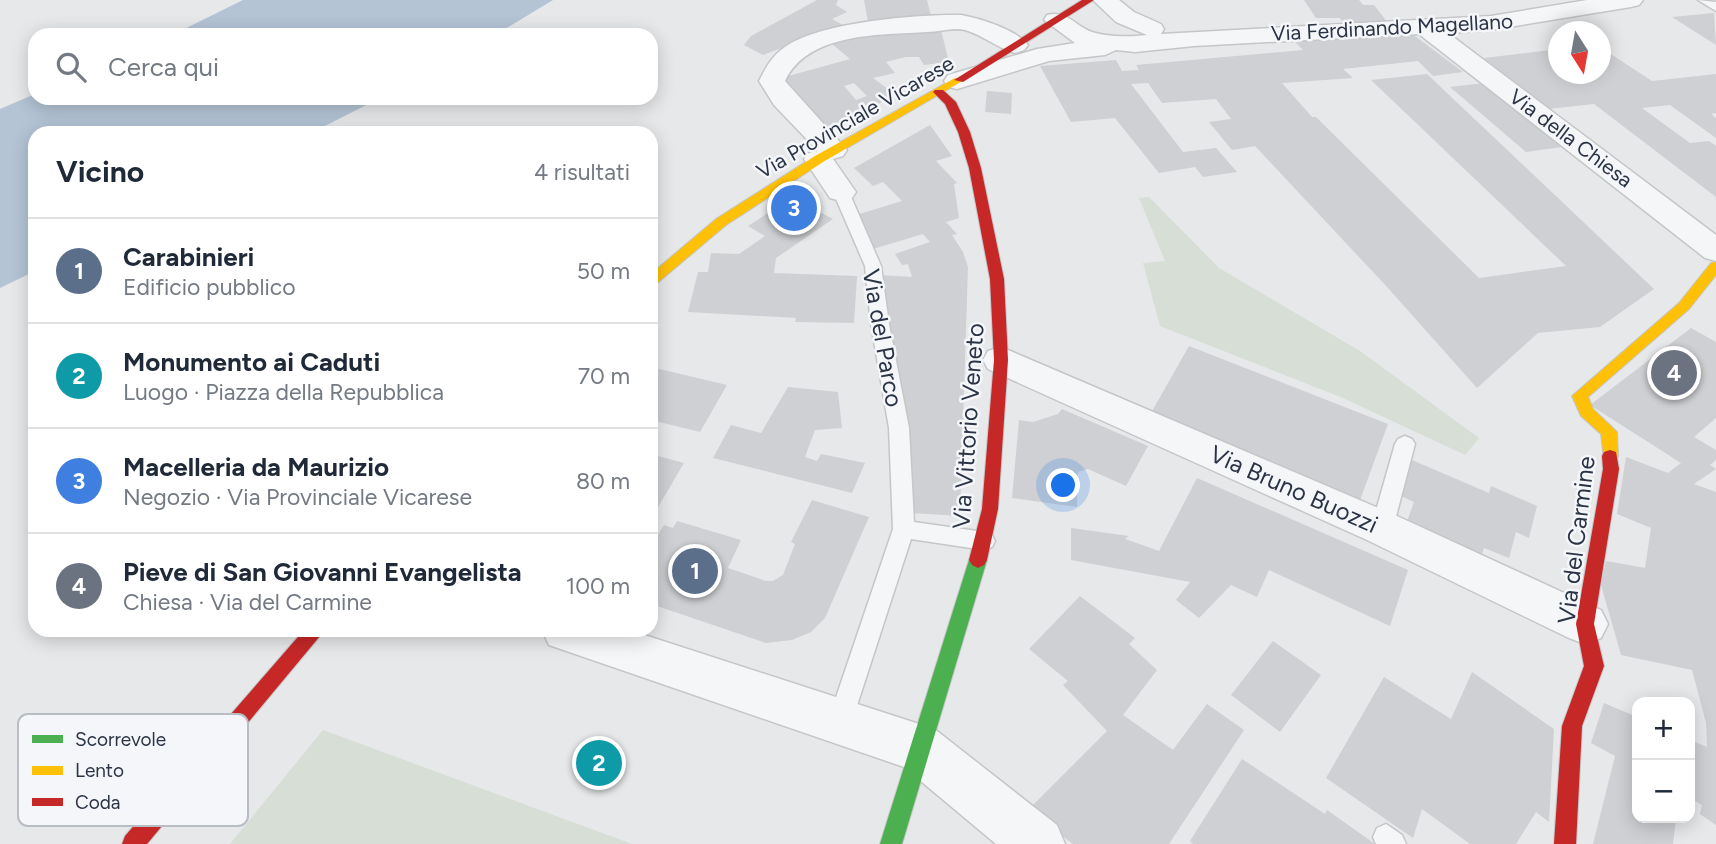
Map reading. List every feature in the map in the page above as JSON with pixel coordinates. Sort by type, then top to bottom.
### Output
[{"type":"street","name":"Via Provinciale Vicarese","points":[[658,275],[721,222],[826,155],[948,86],[1089,0]]},
{"type":"street","points":[[1105,0],[1125,16],[1143,36]]},
{"type":"street","name":"Via Ferdinando Magellano","points":[[1143,36],[1194,38],[1512,21],[1631,0]]},
{"type":"street","points":[[1056,20],[1072,33],[1086,39],[1143,36]]},
{"type":"street","name":"Via del Parco","points":[[841,192],[826,155],[772,81],[774,68],[795,51],[850,31],[888,26],[966,23],[1015,45]]},
{"type":"street","name":"Via della Chiesa","points":[[1424,26],[1716,251]]},
{"type":"street","points":[[948,86],[1046,54],[1143,36]]},
{"type":"street","name":"Via Vittorio Veneto","points":[[891,844],[984,541],[990,509],[1000,360],[997,279],[975,168],[948,86]]},
{"type":"street","name":"Via del Carmine","points":[[1565,844],[1572,726],[1594,666],[1585,624],[1611,469],[1609,432],[1587,413],[1581,405],[1580,397],[1684,306],[1716,266]]},
{"type":"street","name":"Via Bruno Buozzi","points":[[1000,360],[1382,528],[1585,624]]},
{"type":"street","points":[[244,714],[310,637]]},
{"type":"street","points":[[586,637],[919,748],[1038,844]]},
{"type":"street","points":[[132,844],[147,826]]},
{"type":"lane","points":[[1704,0],[1716,7]]},
{"type":"lane","name":"Via del Parco","points":[[841,192],[873,266],[880,324],[899,428],[904,529]]},
{"type":"lane","points":[[1382,528],[1405,444]]},
{"type":"lane","points":[[840,721],[904,529],[984,541]]},
{"type":"shaded area","points":[[1149,197],[1219,268],[1360,351],[1479,438],[1465,455],[1343,398],[1160,326],[1143,263],[1165,261],[1139,198]]},
{"type":"shaded area","points":[[323,730],[632,844],[230,844],[245,826],[248,826],[248,822]]},
{"type":"water","points":[[243,0],[553,0],[507,28],[186,28]]},
{"type":"water","points":[[28,97],[28,105],[366,105],[325,126],[28,126],[28,274],[0,288],[0,109]]},
{"type":"building","points":[[817,0],[838,0],[836,5],[847,12],[832,19],[843,25],[763,55],[744,45],[751,36]]},
{"type":"building","points":[[864,0],[927,0],[932,20],[868,22]]},
{"type":"building","points":[[1304,0],[1359,0],[1363,5],[1374,5],[1388,23],[1344,24],[1340,18],[1316,18]]},
{"type":"building","points":[[1714,13],[1716,45],[1672,17]]},
{"type":"building","points":[[941,30],[949,62],[924,65],[919,57],[906,57],[886,62],[895,73],[873,78],[896,95],[826,130],[781,78],[850,59],[832,44],[861,35]],"holes":[[[854,83],[867,96],[856,100],[844,86]]]},
{"type":"building","points":[[1408,31],[1463,72],[1433,76],[1418,61],[1343,69],[1353,78],[1282,83],[1312,117],[1316,117],[1479,278],[1566,266],[1371,80],[1427,74],[1654,289],[1600,327],[1538,333],[1477,388],[1255,146],[1232,150],[1209,122],[1231,119],[1216,99],[1162,103],[1148,83],[1131,84],[1183,152],[1216,148],[1237,172],[1203,177],[1195,167],[1159,173],[1115,118],[1071,122],[1040,66],[1116,60],[1122,71],[1139,70],[1136,65],[1303,50],[1291,38]]},
{"type":"building","points":[[1548,50],[1548,84],[1611,84],[1611,54],[1652,81],[1716,74],[1716,113],[1711,114],[1716,118],[1716,138],[1670,105],[1642,108],[1690,143],[1709,141],[1716,146],[1716,197],[1594,104],[1548,109],[1484,58]]},
{"type":"building","points":[[1484,83],[1562,147],[1526,152],[1450,87]]},
{"type":"building","points":[[987,91],[1012,93],[1011,114],[985,112]]},
{"type":"building","points":[[930,125],[952,156],[936,161],[957,183],[954,184],[959,218],[946,222],[957,234],[952,235],[963,252],[968,267],[960,516],[912,513],[879,275],[912,277],[908,264],[902,265],[895,254],[930,242],[923,234],[873,249],[853,216],[902,201],[883,182],[873,186],[854,168]]},
{"type":"building","points":[[792,197],[833,219],[776,258],[774,273],[857,276],[854,323],[795,322],[796,318],[688,312],[698,272],[708,272],[711,253],[739,254],[765,236],[748,226]]},
{"type":"building","points":[[1691,328],[1716,342],[1716,418],[1694,437],[1716,450],[1716,460],[1710,465],[1716,469],[1694,484],[1716,492],[1716,825],[1700,814],[1702,805],[1695,801],[1695,742],[1707,747],[1706,723],[1692,670],[1621,655],[1601,585],[1606,561],[1645,568],[1651,528],[1617,514],[1626,457],[1668,473],[1681,463],[1590,405]]},
{"type":"building","points":[[1189,346],[1388,424],[1360,500],[1151,413]]},
{"type":"building","points":[[658,369],[727,385],[700,432],[658,422]]},
{"type":"building","points":[[788,387],[838,392],[842,428],[815,430],[805,457],[817,461],[821,454],[865,463],[852,493],[713,458],[731,425],[761,433]]},
{"type":"building","points":[[1062,409],[1148,446],[1126,486],[1088,469],[1078,472],[1077,507],[1012,498],[1019,420],[1033,422],[1058,414]]},
{"type":"building","points":[[658,456],[684,463],[658,507]]},
{"type":"building","points":[[1412,460],[1489,493],[1491,486],[1537,506],[1529,538],[1516,532],[1509,558],[1484,548],[1481,557],[1406,524],[1414,502],[1399,495]]},
{"type":"building","points":[[1197,478],[1408,570],[1390,626],[1269,570],[1257,597],[1231,585],[1199,618],[1176,600],[1190,582],[1071,560],[1071,528],[1129,536],[1125,539],[1159,551]]},
{"type":"building","points":[[812,500],[869,517],[825,618],[811,632],[792,640],[766,643],[658,606],[658,535],[664,525],[673,528],[677,521],[741,540],[728,568],[766,581],[773,581],[783,575],[795,544],[791,542]]},
{"type":"building","points":[[1080,596],[1135,638],[1129,644],[1157,670],[1123,715],[1173,750],[1207,704],[1244,730],[1169,844],[1073,844],[1028,810],[1107,731],[1063,685],[1068,681],[1029,649]]},
{"type":"building","points":[[1273,641],[1321,675],[1280,732],[1231,695]]},
{"type":"building","points":[[1472,672],[1554,729],[1549,822],[1536,812],[1516,844],[1470,844],[1422,809],[1413,838],[1326,778],[1384,677],[1451,719]]},
{"type":"building","points":[[1604,703],[1632,715],[1632,823],[1675,823],[1673,844],[1593,844],[1615,756],[1591,743]]},
{"type":"building","points":[[1242,759],[1325,814],[1327,810],[1375,844],[1193,844],[1190,841]]},
{"type":"traffic: fast","points":[[891,844],[978,560]]},
{"type":"traffic: slow","points":[[658,275],[721,222],[819,159],[959,80]]},
{"type":"traffic: slow","points":[[1610,456],[1609,432],[1587,412],[1580,396],[1684,306],[1716,266]]},
{"type":"traffic: jam","points":[[959,80],[1089,0]]},
{"type":"traffic: jam","points":[[939,92],[950,102],[964,132],[975,168],[997,279],[1001,360],[990,509],[978,560]]},
{"type":"traffic: jam","points":[[1565,844],[1572,726],[1594,666],[1585,624],[1611,469],[1610,456]]},
{"type":"traffic: jam","points":[[244,714],[310,637]]},
{"type":"traffic: jam","points":[[133,844],[148,826]]},
{"type":"place","name":"Macelleria da Maurizio","points":[[794,208]]},
{"type":"place","name":"Pieve di San Giovanni Evangelista","points":[[1674,373]]},
{"type":"place","name":"Carabinieri","points":[[695,571]]},
{"type":"place","name":"Monumento ai Caduti","points":[[599,763]]}]
